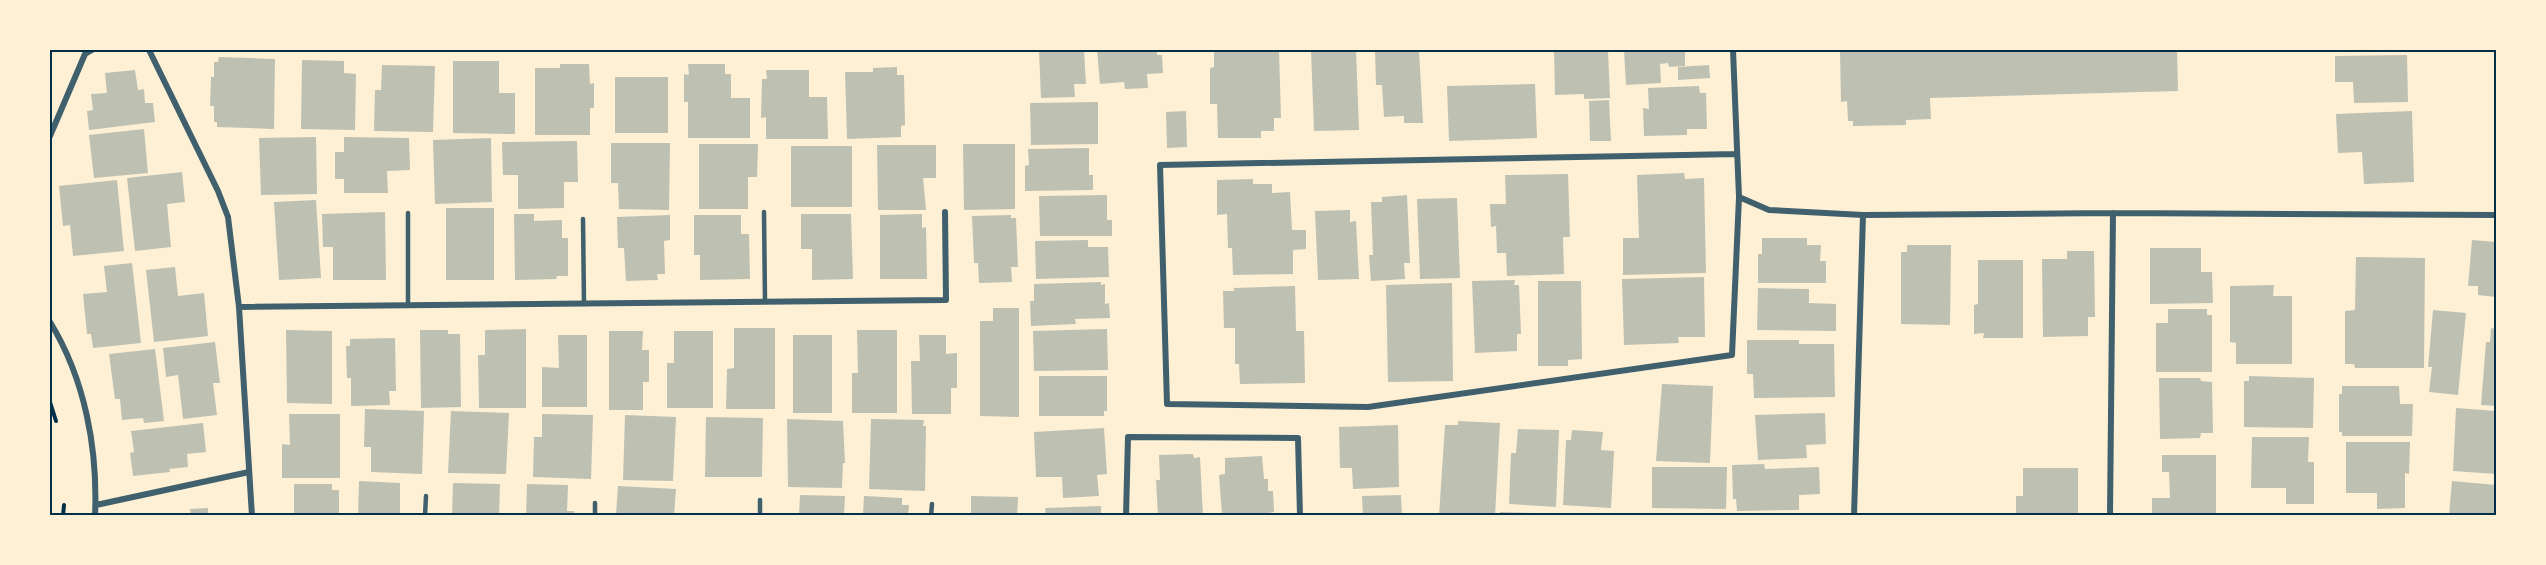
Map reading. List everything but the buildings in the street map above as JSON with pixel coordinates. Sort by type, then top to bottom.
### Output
[{"type":"street","points":[[50,136],[85,54],[92,50]]},
{"type":"street","points":[[149,50],[218,190],[228,217],[239,307],[252,516]]},
{"type":"street","points":[[1732,50],[1737,154],[1739,197],[1732,355],[1368,407],[1167,404],[1160,165],[1737,154]]},
{"type":"street","points":[[1739,197],[1769,210],[1863,215],[2114,213],[2496,215]]},
{"type":"street","points":[[239,307],[946,300],[945,212]]},
{"type":"street","points":[[2110,516],[2114,213]]},
{"type":"street","points":[[1854,516],[1863,215]]},
{"type":"street","points":[[50,322],[60,338],[78,381],[87,415],[94,454],[95,516]]},
{"type":"street","points":[[1126,516],[1128,437],[1298,438],[1300,516]]},
{"type":"street","points":[[96,505],[249,472]]},
{"type":"lane","points":[[764,212],[765,302]]},
{"type":"lane","points":[[408,213],[408,305]]},
{"type":"lane","points":[[582,219],[584,304]]},
{"type":"lane","points":[[425,516],[426,496]]},
{"type":"lane","points":[[760,500],[760,516]]},
{"type":"lane","points":[[595,503],[595,516]]},
{"type":"lane","points":[[931,516],[932,504]]},
{"type":"path","points":[[50,402],[57,423]]},
{"type":"path","points":[[63,516],[65,495]]}]
